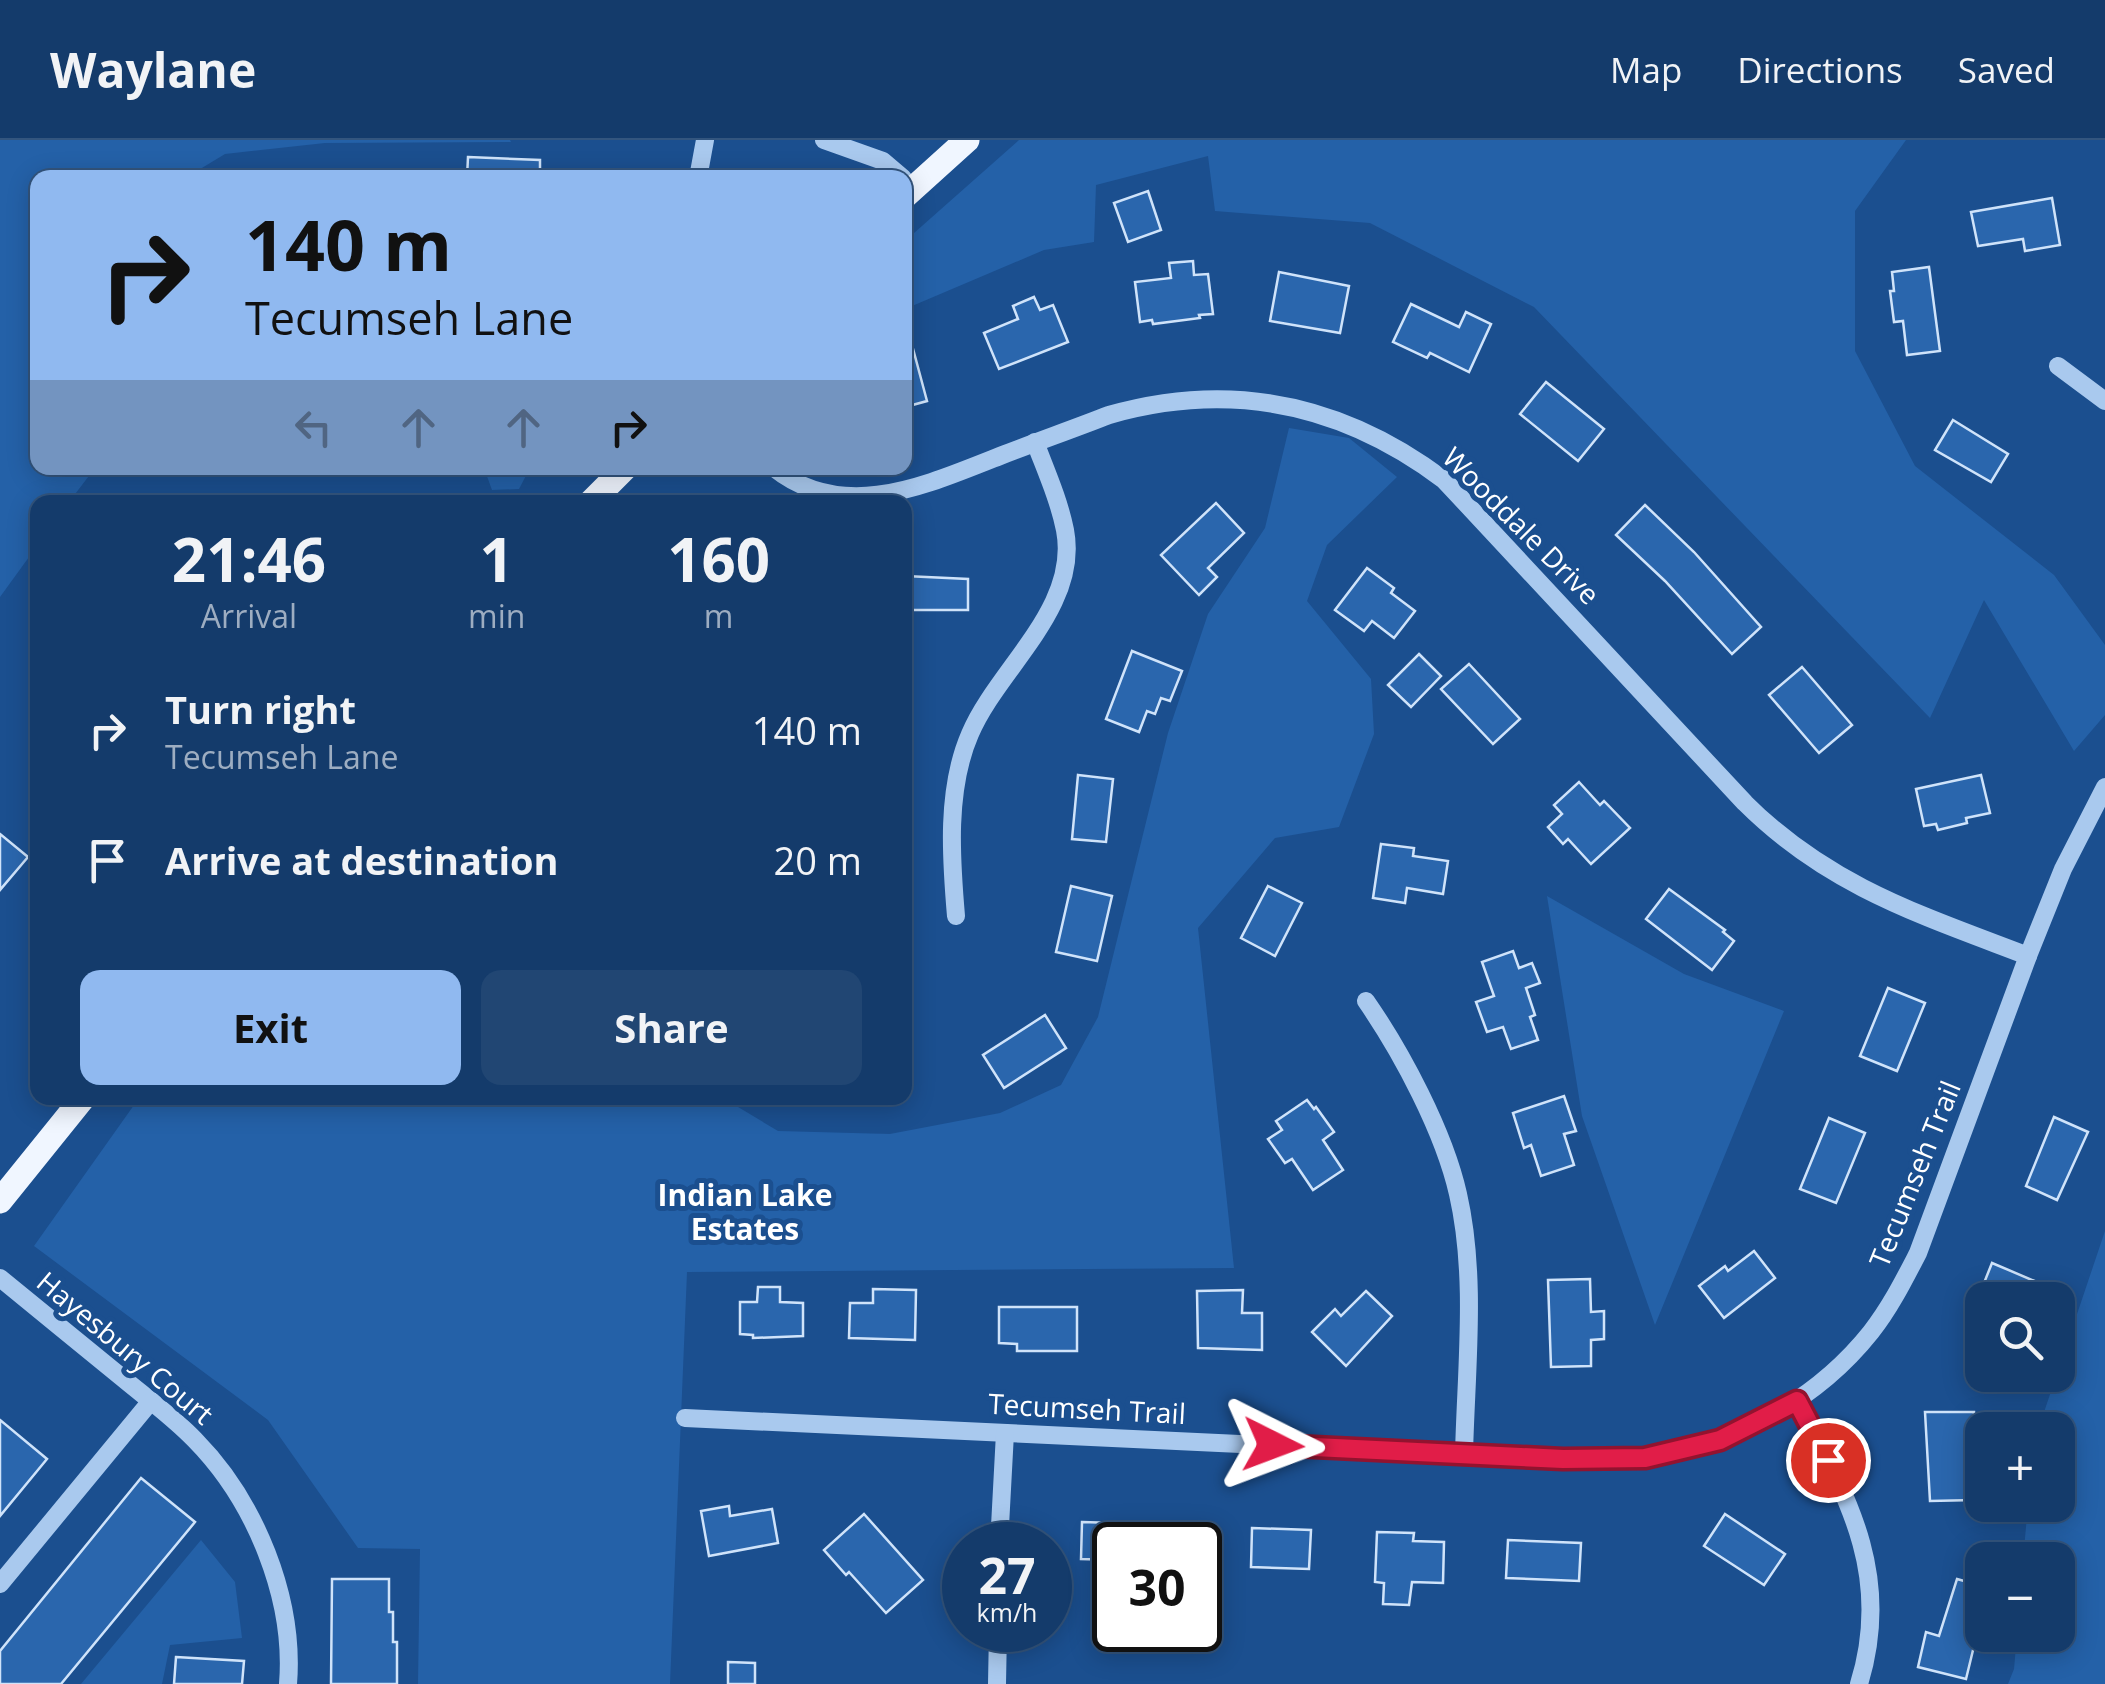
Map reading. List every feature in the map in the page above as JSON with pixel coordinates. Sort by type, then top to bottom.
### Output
[{"type":"main road","points":[[912,181],[967,140]]},
{"type":"main road","points":[[598,495],[618,475]]},
{"type":"main road","points":[[0,1202],[77,1105]]},
{"type":"street","points":[[699,170],[705,140]]},
{"type":"street","points":[[824,140],[883,162],[891,170]]},
{"type":"street","points":[[2058,366],[2105,401]]},
{"type":"street","name":"Wooddale Drive","points":[[882,495],[936,481],[1140,406],[1210,397],[1246,399],[1318,414],[1390,442],[1444,480],[1476,512],[1744,803],[1789,844],[1838,878],[2028,956]]},
{"type":"street","points":[[956,916],[951,857],[958,775],[966,743],[1045,617],[1065,560],[1066,532],[1035,442]]},
{"type":"street","name":"Wooddale Drive","points":[[786,475],[826,493],[861,495]]},
{"type":"street","name":"Tecumseh Trail","points":[[685,1418],[1563,1459],[1645,1458],[1720,1440],[1797,1401],[1854,1351],[1872,1331],[1918,1253],[2028,956],[2063,869],[2105,786]]},
{"type":"street","points":[[1366,1001],[1412,1076],[1458,1192],[1467,1284],[1464,1454]]},
{"type":"street","name":"Hayesbury Court","points":[[0,1278],[195,1439],[226,1477],[249,1516],[281,1602],[288,1684]]},
{"type":"street","points":[[0,1584],[150,1401]]},
{"type":"street","points":[[1797,1401],[1844,1489],[1865,1550],[1871,1630],[1859,1684]]},
{"type":"street","points":[[1000,1522],[1005,1433]]},
{"type":"street","points":[[996,1684],[997,1652]]},
{"type":"shaded area","points":[[0,140],[510,140],[325,143],[225,154],[199,170],[30,170],[30,475],[90,475],[74,495],[30,495],[30,556],[0,597]]},
{"type":"shaded area","points":[[1019,140],[1906,140],[1855,211],[1855,351],[1915,466],[2054,575],[2105,645],[2105,715],[2074,751],[1984,600],[1930,718],[1534,307],[1370,223],[1215,211],[1208,156],[1096,185],[1094,242],[1044,250],[912,306],[912,235]]},
{"type":"shaded area","points":[[1289,428],[1349,438],[1397,477],[1327,545],[1307,601],[1371,679],[1374,734],[1339,827],[1275,838],[1198,928],[1234,1268],[687,1272],[670,1684],[418,1684],[420,1549],[358,1548],[268,1420],[34,1246],[134,1105],[735,1105],[778,1131],[890,1134],[1000,1113],[1061,1085],[1098,1017],[1168,733],[1208,614],[1265,528]]},
{"type":"shaded area","points":[[487,475],[526,475],[519,489],[492,490]]},
{"type":"shaded area","points":[[1547,896],[1684,974],[1784,1011],[1655,1325],[1582,1116]]},
{"type":"shaded area","points":[[2105,1231],[2105,1684],[2008,1684],[2016,1652],[2075,1652],[2075,1542],[2025,1542],[2026,1522],[2075,1522],[2075,1412],[2044,1412],[2051,1392],[2075,1392],[2075,1320]]},
{"type":"shaded area","points":[[201,1540],[235,1582],[242,1638],[170,1645],[162,1684],[81,1684]]},
{"type":"building","points":[[468,157],[540,160],[540,170],[467,170]]},
{"type":"building","points":[[1148,191],[1161,230],[1128,242],[1114,203]]},
{"type":"building","points":[[2052,198],[2060,245],[2025,251],[2023,239],[1978,246],[1971,212]]},
{"type":"building","points":[[1193,261],[1194,275],[1208,274],[1213,314],[1153,324],[1152,320],[1140,322],[1135,282],[1171,278],[1169,263]]},
{"type":"building","points":[[1929,267],[1940,351],[1907,355],[1903,321],[1894,322],[1892,272]]},
{"type":"building","points":[[1279,272],[1349,286],[1340,333],[1270,321]]},
{"type":"building","points":[[1034,297],[1040,310],[1053,305],[1068,342],[999,369],[984,333],[1018,319],[1013,306]]},
{"type":"building","points":[[1411,304],[1459,327],[1466,312],[1491,324],[1469,372],[1430,353],[1427,358],[1393,342]]},
{"type":"building","points":[[912,345],[927,401],[912,405]]},
{"type":"building","points":[[1546,382],[1604,429],[1578,461],[1520,414]]},
{"type":"building","points":[[1953,420],[2008,454],[1991,482],[1935,450]]},
{"type":"building","points":[[1216,503],[1244,533],[1208,568],[1217,577],[1199,595],[1161,555]]},
{"type":"building","points":[[1645,505],[1694,552],[1761,627],[1732,654],[1616,535]]},
{"type":"building","points":[[1367,568],[1394,588],[1391,593],[1415,611],[1394,638],[1372,621],[1364,631],[1335,610]]},
{"type":"building","points":[[912,576],[968,579],[968,610],[912,610]]},
{"type":"building","points":[[1132,651],[1182,671],[1170,701],[1161,698],[1155,714],[1147,711],[1139,732],[1106,719]]},
{"type":"building","points":[[1419,654],[1441,676],[1411,707],[1388,685]]},
{"type":"building","points":[[1469,664],[1520,719],[1493,744],[1441,689]]},
{"type":"building","points":[[1802,667],[1852,725],[1819,753],[1769,695]]},
{"type":"building","points":[[1078,775],[1113,779],[1106,842],[1072,839]]},
{"type":"building","points":[[1981,775],[1990,813],[1938,830],[1936,824],[1924,826],[1916,789]]},
{"type":"building","points":[[1579,782],[1600,805],[1604,801],[1630,828],[1591,864],[1568,839],[1563,844],[1548,827],[1562,814],[1554,805]]},
{"type":"building","points":[[0,834],[28,857],[0,890]]},
{"type":"building","points":[[1381,844],[1414,848],[1413,856],[1448,861],[1443,894],[1407,888],[1405,903],[1373,898]]},
{"type":"building","points":[[1071,886],[1112,896],[1097,961],[1056,952]]},
{"type":"building","points":[[1268,886],[1302,903],[1275,956],[1241,938]]},
{"type":"building","points":[[1669,889],[1734,941],[1712,970],[1646,919]]},
{"type":"building","points":[[1513,951],[1519,968],[1532,963],[1540,983],[1526,988],[1538,1040],[1511,1049],[1503,1027],[1487,1032],[1476,1002],[1494,996],[1482,962]]},
{"type":"building","points":[[1888,988],[1925,1003],[1897,1071],[1860,1056]]},
{"type":"building","points":[[1045,1015],[1066,1048],[1004,1088],[983,1055]]},
{"type":"building","points":[[1564,1096],[1576,1131],[1564,1134],[1574,1165],[1541,1176],[1531,1145],[1524,1148],[1513,1113]]},
{"type":"building","points":[[1307,1100],[1334,1132],[1323,1140],[1343,1170],[1313,1190],[1292,1159],[1285,1163],[1268,1139],[1282,1130],[1276,1121]]},
{"type":"building","points":[[2054,1117],[2088,1132],[2057,1200],[2026,1186]]},
{"type":"building","points":[[1829,1118],[1865,1133],[1836,1203],[1800,1189]]},
{"type":"building","points":[[1754,1251],[1775,1278],[1724,1318],[1699,1286]]},
{"type":"building","points":[[1992,1263],[2037,1282],[1984,1282]]},
{"type":"building","points":[[1590,1279],[1591,1312],[1604,1311],[1604,1339],[1591,1340],[1591,1366],[1551,1367],[1548,1280]]},
{"type":"building","points":[[758,1287],[780,1287],[780,1302],[803,1303],[803,1336],[753,1338],[740,1334],[740,1302],[757,1302]]},
{"type":"building","points":[[873,1289],[916,1290],[915,1340],[849,1338],[850,1303],[873,1303]]},
{"type":"building","points":[[1243,1290],[1242,1313],[1262,1313],[1262,1350],[1198,1348],[1197,1291]]},
{"type":"building","points":[[1366,1291],[1392,1316],[1346,1366],[1312,1332],[1335,1309],[1341,1316]]},
{"type":"building","points":[[999,1307],[1077,1307],[1077,1351],[1017,1351],[1017,1344],[999,1343]]},
{"type":"building","points":[[1925,1412],[1965,1412],[1965,1500],[1930,1501]]},
{"type":"building","points":[[0,1420],[47,1459],[0,1516]]},
{"type":"building","points":[[141,1478],[195,1522],[61,1684],[0,1684],[0,1651]]},
{"type":"building","points":[[729,1506],[730,1516],[772,1509],[778,1543],[709,1556],[701,1511]]},
{"type":"building","points":[[864,1514],[923,1580],[886,1613],[824,1550]]},
{"type":"building","points":[[1725,1514],[1785,1554],[1764,1585],[1704,1546]]},
{"type":"building","points":[[1082,1522],[1092,1522],[1092,1559],[1081,1559]]},
{"type":"building","points":[[1252,1528],[1311,1530],[1309,1569],[1251,1567]]},
{"type":"building","points":[[1377,1532],[1414,1533],[1413,1541],[1444,1542],[1443,1583],[1412,1582],[1409,1605],[1383,1604],[1384,1583],[1375,1582]]},
{"type":"building","points":[[1508,1540],[1581,1543],[1579,1581],[1506,1578]]},
{"type":"building","points":[[332,1579],[389,1579],[389,1612],[393,1612],[393,1642],[397,1642],[397,1684],[331,1684]]},
{"type":"building","points":[[1957,1579],[1965,1581],[1965,1652],[1973,1652],[1966,1679],[1918,1667],[1926,1632],[1939,1636]]},
{"type":"building","points":[[176,1657],[244,1661],[242,1684],[174,1684]]},
{"type":"building","points":[[728,1662],[755,1663],[755,1684],[728,1684]]},
{"type":"district","name":"Indian Lake Estates","points":[[745,1213]]},
{"type":"route","points":[[1273,1445],[1563,1459],[1645,1458],[1720,1440],[1797,1401],[1828,1460]]}]
